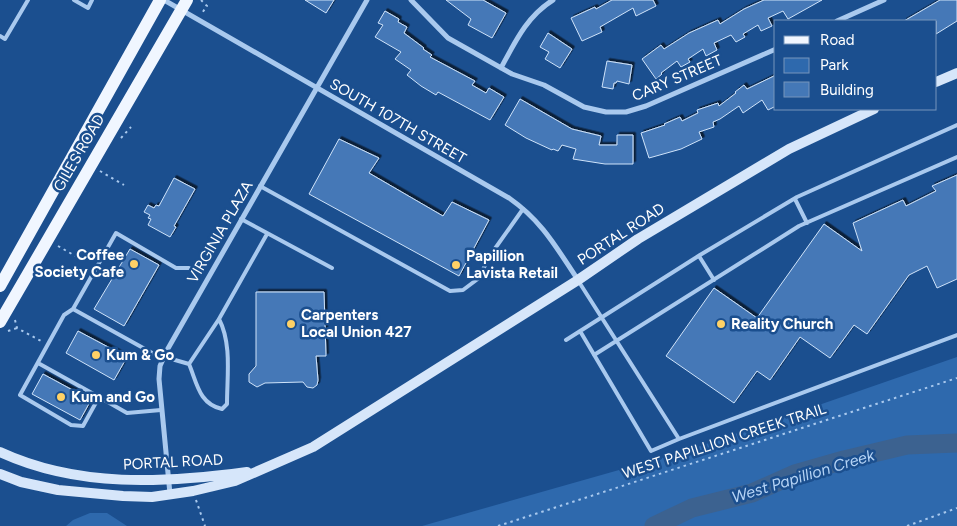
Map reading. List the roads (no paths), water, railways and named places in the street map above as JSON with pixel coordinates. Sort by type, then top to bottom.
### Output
[{"type":"main road","name":"GILES ROAD","points":[[0,286],[162,0]]},
{"type":"main road","name":"GILES ROAD","points":[[3,327],[184,5]]},
{"type":"main road","points":[[937,82],[957,73]]},
{"type":"main road","name":"PORTAL ROAD","points":[[0,474],[20,482],[48,488],[95,494],[152,497],[193,491],[234,481],[261,470],[313,447],[578,280],[638,239],[789,148],[872,110]]},
{"type":"main road","name":"PORTAL ROAD","points":[[0,452],[32,464],[109,480],[168,480],[261,470]]},
{"type":"street","name":"SOUTH 107TH STREET","points":[[162,0],[184,5],[198,20],[509,198],[523,208],[546,231],[578,280]]},
{"type":"street","name":"VIRGINIA PLAZA","points":[[170,494],[158,379],[163,358],[367,0]]},
{"type":"street","name":"CARY STREET","points":[[411,0],[448,38],[512,74],[544,85],[566,99],[584,107],[606,112],[626,112],[646,106],[774,49]]},
{"type":"street","points":[[501,68],[525,25],[540,8],[553,0]]},
{"type":"street","points":[[868,0],[871,6]]},
{"type":"street","points":[[839,20],[884,0]]},
{"type":"lane","points":[[0,36],[5,39],[28,0]]},
{"type":"lane","points":[[74,0],[88,8],[92,0]]},
{"type":"lane","points":[[566,340],[601,316],[795,199],[957,125]]},
{"type":"lane","points":[[594,355],[807,223],[957,157]]},
{"type":"lane","points":[[260,186],[450,291],[463,290],[479,278],[488,257],[523,208]]},
{"type":"lane","points":[[795,199],[807,223]]},
{"type":"lane","points":[[241,220],[332,268]]},
{"type":"lane","points":[[99,398],[83,426],[71,425],[20,395],[64,315],[73,310],[116,233],[176,268],[189,268]]},
{"type":"lane","points":[[189,364],[219,319],[266,234]]},
{"type":"lane","points":[[699,256],[714,280]]},
{"type":"lane","points":[[578,280],[679,439]]},
{"type":"lane","points":[[73,310],[133,344],[163,358],[189,364]]},
{"type":"lane","points":[[189,364],[205,402],[212,407],[222,409],[227,404],[227,353],[225,330],[219,319]]},
{"type":"lane","points":[[580,331],[651,452],[679,439],[957,335]]},
{"type":"lane","points":[[38,363],[127,413],[162,410]]},
{"type":"waterway","name":"West Papillion Creek","points":[[654,526],[692,508],[752,493],[795,474],[844,460],[907,445],[957,443]]},
{"type":"place","name":"Coffee Society Cafe","points":[[134,264]]},
{"type":"place","name":"Papillion Lavista Retail","points":[[456,265]]},
{"type":"place","name":"Carpenters Local Union 427","points":[[291,324]]},
{"type":"place","name":"Reality Church","points":[[721,324]]},
{"type":"place","name":"Kum & Go","points":[[96,355]]},
{"type":"place","name":"Kum and Go","points":[[61,397]]}]
